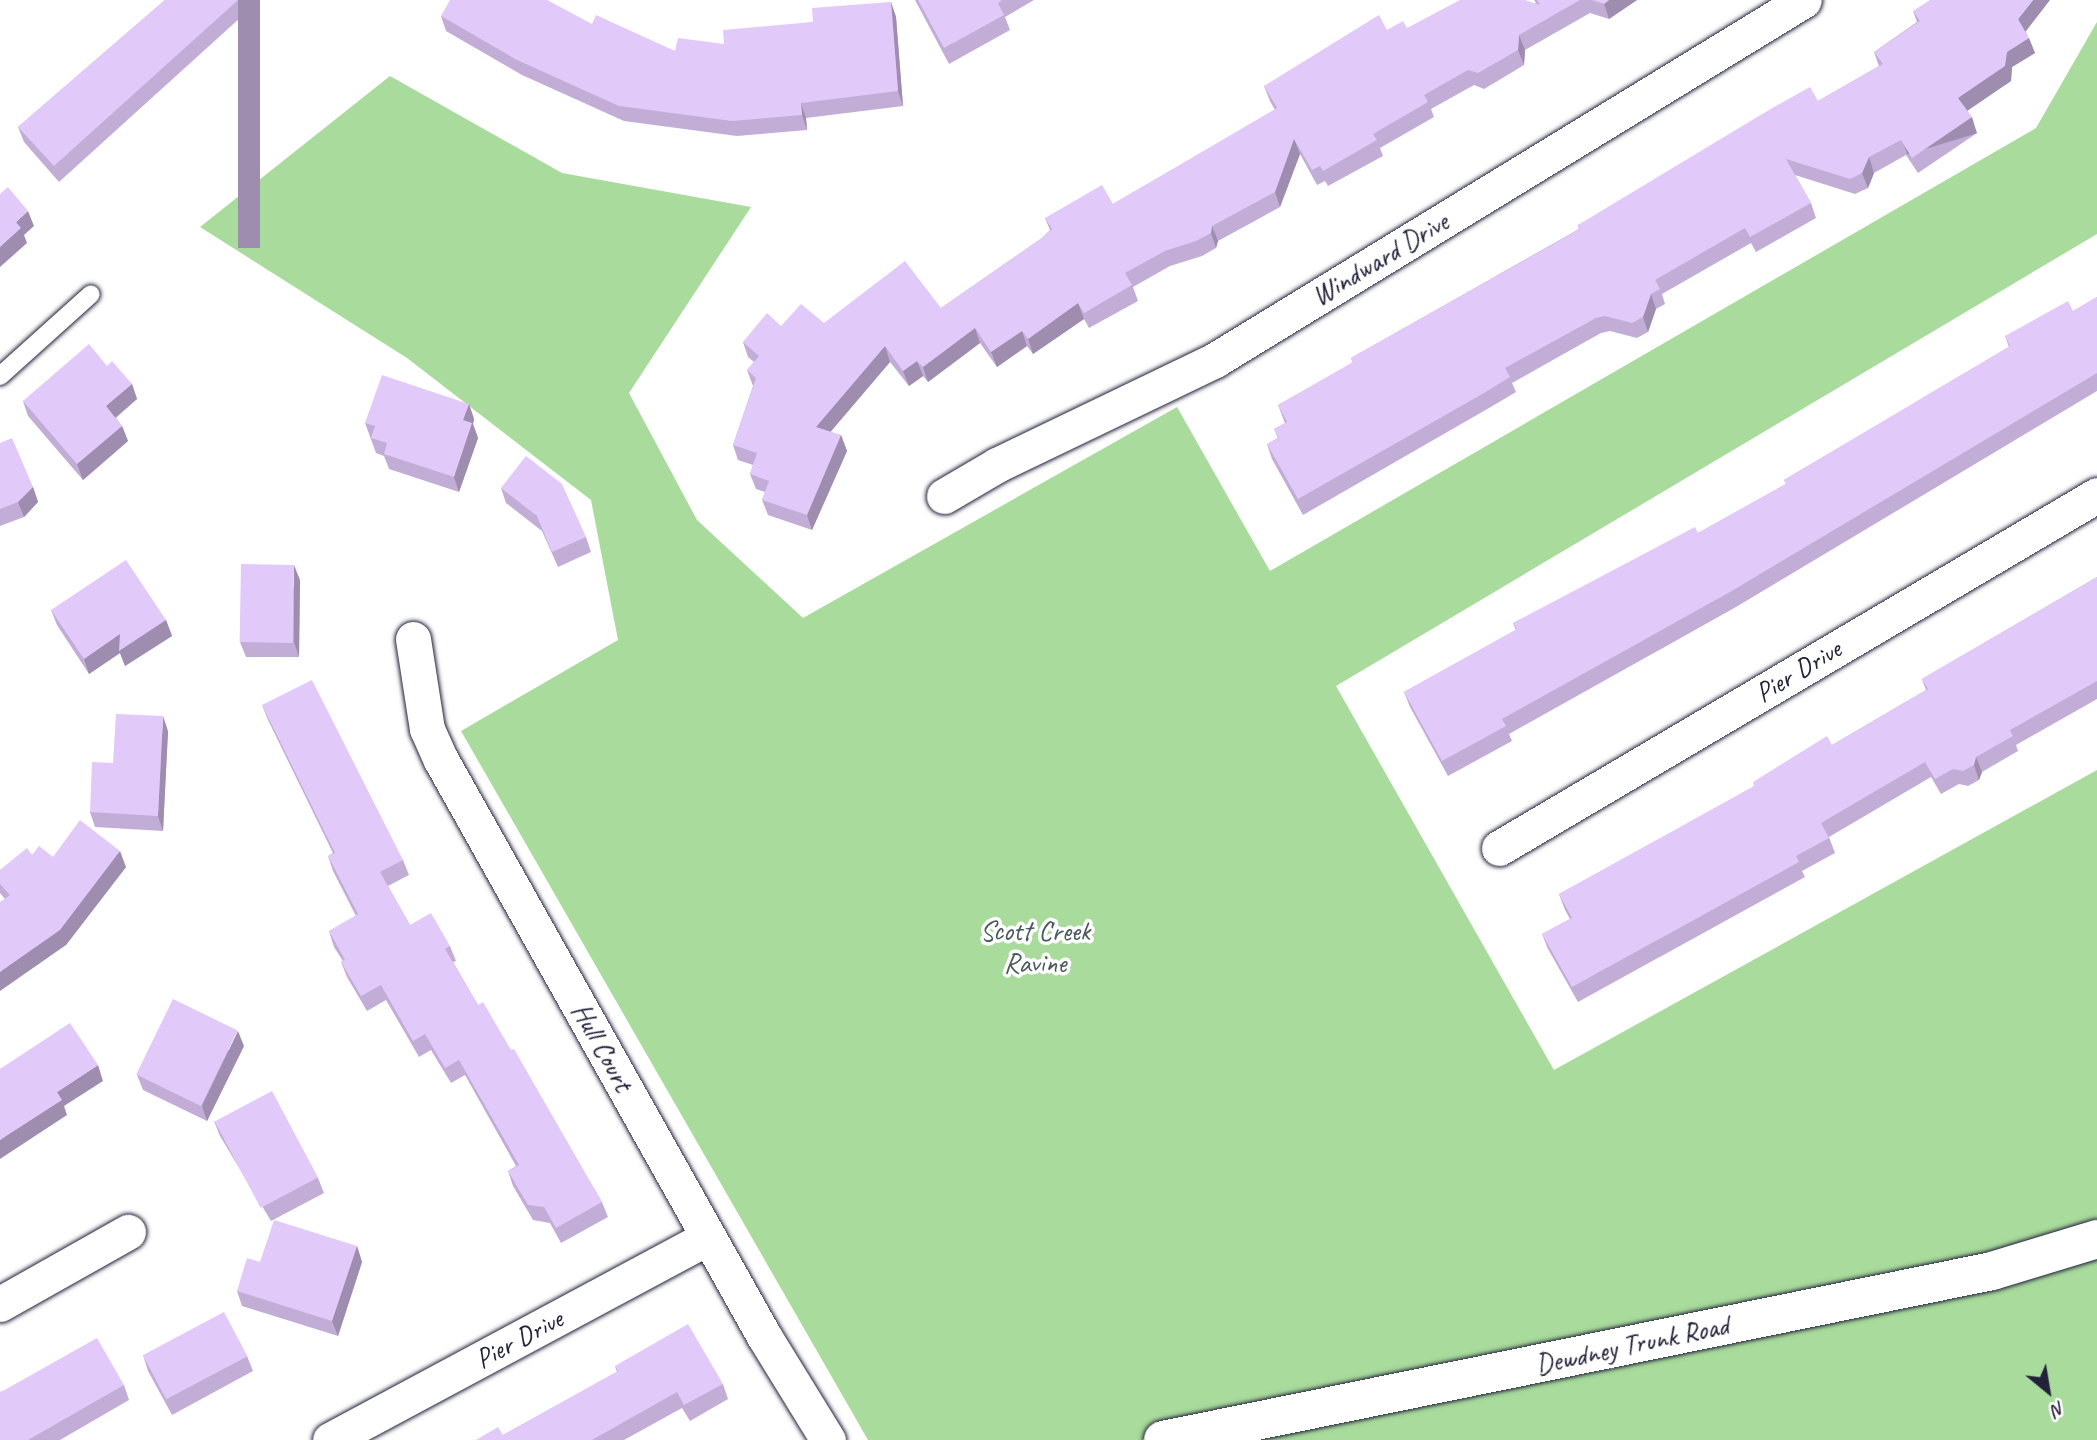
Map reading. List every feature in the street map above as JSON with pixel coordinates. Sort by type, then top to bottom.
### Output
[{"type":"main road","name":"Dewdney Trunk Road","points":[[1163,1440],[1992,1271],[2097,1240]]},
{"type":"street","name":"Windward Drive","points":[[944,496],[997,465],[1215,360],[1804,0]]},
{"type":"street","name":"Pier Drive","points":[[1499,848],[2097,495]]},
{"type":"street","name":"Hull Court","points":[[413,639],[427,729],[441,760],[708,1237],[828,1440]]},
{"type":"street","points":[[0,1304],[128,1231]]},
{"type":"street","name":"Pier Drive","points":[[330,1440],[708,1237]]},
{"type":"lane","points":[[0,376],[90,294]]},
{"type":"green space","name":"Scott Creek Ravine","points":[[2097,22],[2097,234],[1336,686],[1554,1070],[2097,770],[2097,1440],[868,1440],[461,731],[618,640],[591,500],[407,358],[200,227],[390,76],[562,173],[751,207],[629,393],[697,520],[803,618],[1177,407],[1270,571],[2036,128]]},
{"type":"building","points":[[165,0],[238,0],[54,166],[18,127]]},
{"type":"building","points":[[450,0],[547,0],[592,24],[596,15],[675,51],[678,38],[724,44],[723,30],[813,22],[812,8],[891,2],[898,91],[801,103],[802,115],[732,121],[619,106],[517,60],[441,16]]},
{"type":"building","points":[[918,0],[1002,0],[998,3],[1004,15],[944,48]]},
{"type":"building","points":[[1460,0],[1525,0],[1540,5],[1537,0],[1580,0],[1519,35],[1518,50],[1478,73],[1468,70],[1424,95],[1428,102],[1373,134],[1377,140],[1323,171],[1320,166],[1312,170],[1294,139],[1275,192],[1212,226],[1211,233],[1165,251],[1125,273],[1132,285],[1084,313],[1078,303],[1028,339],[1022,331],[991,352],[975,328],[923,367],[917,361],[903,371],[885,346],[816,427],[841,435],[807,515],[762,500],[769,481],[750,474],[757,453],[733,445],[756,378],[747,370],[759,356],[743,342],[767,313],[781,326],[801,304],[824,323],[905,261],[941,308],[1042,238],[1052,229],[1045,218],[1102,185],[1113,204],[1277,108],[1264,86],[1379,15],[1387,30],[1403,21],[1407,28]]},
{"type":"building","points":[[1592,0],[1609,0],[1604,4]]},
{"type":"building","points":[[1930,0],[2033,0],[2018,19],[2029,38],[2007,52],[2005,66],[1958,98],[1972,117],[1912,158],[1901,140],[1869,157],[1862,173],[1850,179],[1786,159],[1811,203],[1750,237],[1745,228],[1655,280],[1660,289],[1651,294],[1643,317],[1632,323],[1605,316],[1596,318],[1505,368],[1510,377],[1484,393],[1298,499],[1267,444],[1279,438],[1274,429],[1287,422],[1278,405],[1353,362],[1351,358],[1580,229],[1578,225],[1774,107],[1810,87],[1818,101],[1883,64],[1874,52],[1920,21],[1913,11]]},
{"type":"building","points":[[8,187],[28,211],[16,222],[21,228],[0,247],[0,194]]},
{"type":"building","points":[[2097,297],[2097,373],[1730,592],[1502,719],[1506,726],[1442,761],[1404,692],[1517,629],[1513,623],[1695,527],[1698,533],[1786,484],[1784,480],[2010,346],[2005,336],[2068,301],[2073,311]]},
{"type":"building","points":[[89,344],[107,366],[112,361],[132,384],[106,406],[122,426],[77,464],[23,401]]},
{"type":"building","points":[[382,375],[469,404],[463,420],[472,423],[454,477],[384,454],[387,443],[371,438],[375,426],[365,423]]},
{"type":"building","points":[[12,438],[33,487],[18,502],[0,509],[0,443]]},
{"type":"building","points":[[526,456],[562,484],[586,537],[552,552],[537,516],[501,488]]},
{"type":"building","points":[[126,560],[166,620],[119,651],[120,634],[84,659],[51,610]]},
{"type":"building","points":[[241,564],[294,565],[293,643],[240,642]]},
{"type":"building","points":[[2097,577],[2097,681],[2010,730],[2013,736],[1976,757],[1974,765],[1963,771],[1953,769],[1935,779],[1925,762],[1821,823],[1829,838],[1796,856],[1799,862],[1572,987],[1542,934],[1572,918],[1559,894],[1754,786],[1753,782],[1827,736],[1832,745],[1928,689],[1922,679]]},
{"type":"building","points":[[312,680],[403,860],[380,872],[410,925],[431,913],[450,946],[445,949],[478,1005],[483,1002],[511,1050],[514,1049],[602,1202],[556,1228],[544,1207],[528,1205],[508,1171],[519,1165],[459,1060],[445,1068],[425,1034],[413,1041],[381,985],[361,996],[341,962],[345,960],[329,931],[358,914],[328,856],[335,853],[262,705]]},
{"type":"building","points":[[116,714],[163,716],[158,816],[90,812],[92,762],[113,763]]},
{"type":"building","points":[[80,820],[120,851],[60,930],[0,972],[0,902],[10,895],[0,884],[0,870],[27,848],[32,855],[39,846],[53,857]]},
{"type":"building","points":[[173,999],[238,1031],[201,1106],[136,1074]]},
{"type":"building","points":[[70,1023],[98,1065],[57,1092],[62,1100],[0,1140],[0,1069]]},
{"type":"building","points":[[272,1091],[318,1178],[261,1208],[215,1122]]},
{"type":"building","points":[[274,1220],[357,1246],[332,1321],[237,1291],[247,1258],[260,1262]]},
{"type":"building","points":[[224,1312],[247,1356],[166,1399],[143,1355]]},
{"type":"building","points":[[688,1324],[723,1384],[684,1405],[677,1392],[592,1440],[476,1440],[498,1427],[503,1435],[618,1371],[615,1366]]},
{"type":"building","points":[[97,1338],[124,1385],[28,1440],[0,1440],[0,1390],[1,1392]]}]
